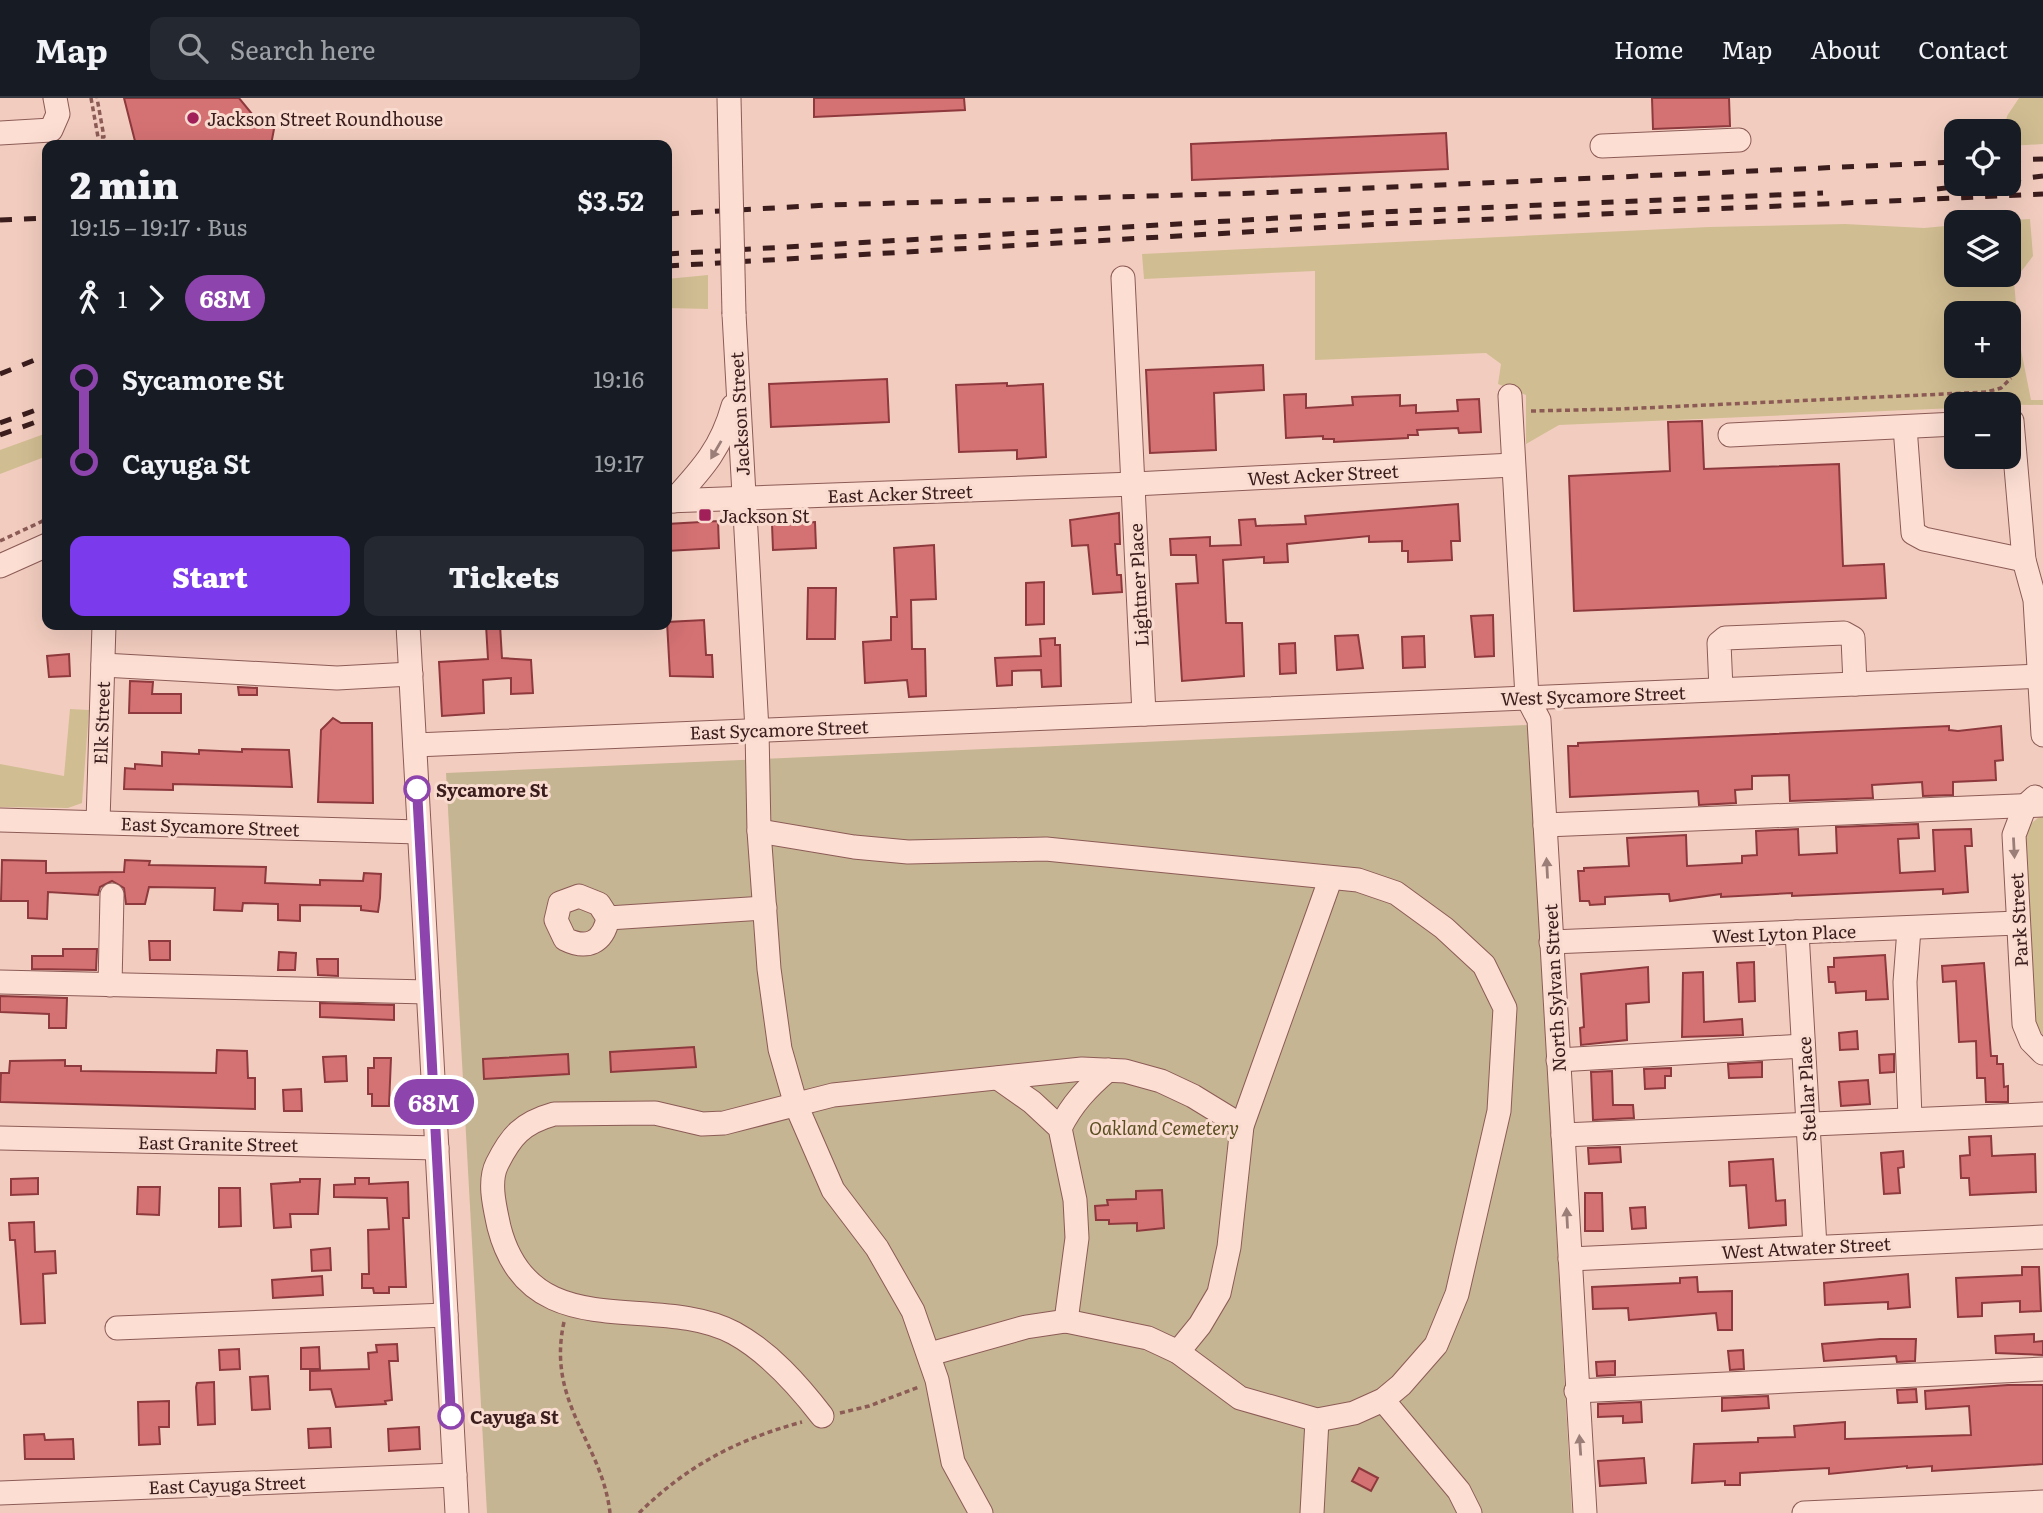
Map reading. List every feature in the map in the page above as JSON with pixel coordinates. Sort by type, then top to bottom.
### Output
[{"type":"street","points":[[0,133],[51,130],[58,114],[55,98]]},
{"type":"street","name":"Jackson Street","points":[[729,98],[734,314],[757,730],[759,831],[780,1049],[796,1105],[834,1190],[877,1248],[913,1311],[937,1380],[953,1462],[981,1513]]},
{"type":"street","points":[[1602,146],[1740,140]]},
{"type":"street","name":"Lightner Place","points":[[1123,278],[1143,713]]},
{"type":"street","points":[[672,499],[709,462],[725,433],[738,387]]},
{"type":"street","name":"North Sylvan Street","points":[[1511,403],[1527,697],[1539,720],[1584,1513]]},
{"type":"street","points":[[1730,436],[1944,425]]},
{"type":"street","points":[[1905,427],[1913,533],[1924,538],[2024,560]]},
{"type":"street","name":"West Acker Street","points":[[1134,484],[1513,465]]},
{"type":"street","points":[[2016,469],[2024,560],[2035,600],[2043,735]]},
{"type":"street","name":"East Acker Street","points":[[672,501],[1134,484]]},
{"type":"street","points":[[0,566],[42,547]]},
{"type":"street","name":"Elk Street","points":[[98,822],[104,630]]},
{"type":"street","points":[[410,630],[457,1513]]},
{"type":"street","points":[[1721,689],[1719,643],[1725,638],[1844,632],[1853,638],[1855,684]]},
{"type":"street","points":[[103,665],[337,678],[411,674]]},
{"type":"street","name":"West Sycamore Street","points":[[1143,713],[2041,676]]},
{"type":"street","name":"East Sycamore Street","points":[[415,745],[1143,713]]},
{"type":"street","points":[[1545,825],[2034,806],[2043,790]]},
{"type":"street","name":"Park Street","points":[[2034,806],[2014,835],[2024,1024],[2031,1041],[2043,1053]]},
{"type":"street","name":"East Sycamore Street","points":[[0,820],[419,832]]},
{"type":"street","points":[[759,831],[854,848],[908,852],[1067,851],[1331,880],[1358,880],[1396,893],[1444,928],[1484,965],[1505,1008],[1499,1111],[1457,1294],[1436,1345],[1401,1385],[1383,1400],[1354,1413],[1317,1420],[1240,1398],[1178,1352],[1137,1335],[1066,1321],[1027,1327],[930,1354]]},
{"type":"street","points":[[1178,1352],[1200,1325],[1219,1293],[1229,1247],[1242,1126],[1331,880]]},
{"type":"street","points":[[110,985],[112,895]]},
{"type":"street","points":[[608,918],[765,908]]},
{"type":"street","name":"West Lyton Place","points":[[1551,942],[2018,923]]},
{"type":"street","points":[[1909,929],[1905,982],[1910,1118]]},
{"type":"street","name":"Stellar Place","points":[[1797,932],[1815,1247]]},
{"type":"street","points":[[0,982],[428,992]]},
{"type":"street","points":[[1558,1060],[1803,1046]]},
{"type":"street","points":[[822,1416],[796,1383],[735,1334],[688,1317],[597,1312],[568,1304],[540,1289],[520,1270],[502,1238],[493,1202],[494,1169],[510,1137],[540,1118],[554,1114],[655,1113],[702,1124],[724,1124],[833,1095],[1082,1069],[1125,1071],[1161,1081],[1194,1096],[1242,1126]]},
{"type":"street","points":[[1059,1128],[1069,1108],[1108,1070]]},
{"type":"street","points":[[998,1078],[1032,1102],[1059,1128],[1075,1199],[1077,1238],[1066,1321]]},
{"type":"street","points":[[1563,1135],[2043,1114]]},
{"type":"street","name":"East Granite Street","points":[[0,1138],[437,1148]]},
{"type":"street","name":"West Atwater Street","points":[[1570,1259],[2043,1237]]},
{"type":"street","points":[[117,1328],[446,1315]]},
{"type":"street","points":[[1576,1391],[2043,1369]]},
{"type":"street","points":[[1383,1400],[1460,1491],[1470,1513]]},
{"type":"street","points":[[1312,1513],[1317,1420]]},
{"type":"street","name":"East Cayuga Street","points":[[0,1493],[455,1475]]},
{"type":"street","points":[[1804,1513],[2043,1502]]},
{"type":"path","points":[[91,98],[98,137],[104,137],[97,98]]},
{"type":"path","points":[[1511,403],[1621,410],[1987,391],[2001,388],[2011,378]]},
{"type":"path","points":[[0,541],[42,521]]},
{"type":"path","points":[[568,1304],[560,1338],[561,1370],[568,1404],[605,1487],[610,1513]]},
{"type":"path","points":[[639,1513],[671,1482],[716,1453],[758,1434],[869,1406],[937,1380]]},
{"type":"shaded area","points":[[2019,98],[2043,98],[2043,144],[2021,145],[2021,119],[2006,119]]},
{"type":"shaded area","points":[[2030,219],[2033,256],[2021,272],[2021,220]]},
{"type":"shaded area","points":[[1845,224],[1924,228],[1944,226],[1944,287],[2015,287],[2016,301],[1944,301],[1944,378],[2021,378],[2021,350],[2031,400],[2043,400],[2043,405],[2021,405],[2021,392],[1944,392],[1944,409],[1559,425],[1526,444],[1526,395],[1498,384],[1501,364],[1486,353],[1315,360],[1315,271],[1144,279],[1142,254],[1709,227]]},
{"type":"shaded area","points":[[708,275],[708,309],[672,308],[672,279]]},
{"type":"shaded area","points":[[42,435],[42,458],[0,474],[0,450]]},
{"type":"shaded area","points":[[70,709],[89,710],[82,803],[68,808],[0,807],[0,764],[64,776]]},
{"type":"shaded area","points":[[2043,814],[2043,1036],[2036,1023],[2025,844],[2028,826]]},
{"type":"green space","name":"Oakland Cemetery","points":[[1528,725],[1572,1513],[487,1513],[446,773]]},
{"type":"building","name":"Jackson Street Roundhouse","points":[[124,98],[239,98],[252,114],[274,129],[272,140],[135,140]]},
{"type":"building","points":[[814,98],[964,98],[965,110],[814,117]]},
{"type":"building","points":[[1652,98],[1729,98],[1730,126],[1653,129]]},
{"type":"building","points":[[1446,133],[1448,169],[1192,180],[1191,144]]},
{"type":"building","points":[[1263,365],[1264,390],[1214,393],[1216,450],[1150,453],[1146,370]]},
{"type":"building","points":[[887,379],[889,422],[771,427],[769,384]]},
{"type":"building","points":[[1007,383],[1007,386],[1043,384],[1046,457],[1017,459],[1017,450],[959,452],[956,385]]},
{"type":"building","points":[[1306,394],[1306,408],[1353,405],[1352,397],[1400,395],[1400,406],[1416,405],[1416,413],[1458,411],[1457,400],[1479,399],[1481,432],[1459,433],[1458,428],[1417,430],[1418,435],[1408,435],[1408,438],[1334,442],[1334,439],[1323,439],[1323,436],[1286,438],[1284,395]]},
{"type":"building","points":[[1702,421],[1704,469],[1839,464],[1843,566],[1884,564],[1886,598],[1574,611],[1569,476],[1670,471],[1668,422]]},
{"type":"building","points":[[1458,504],[1460,541],[1451,541],[1452,560],[1408,562],[1408,551],[1402,551],[1402,541],[1369,542],[1369,536],[1287,544],[1288,562],[1264,563],[1264,557],[1223,560],[1226,623],[1242,623],[1244,676],[1182,681],[1176,584],[1198,583],[1196,555],[1171,555],[1170,539],[1210,537],[1210,546],[1241,545],[1239,520],[1255,519],[1256,526],[1306,524],[1305,516]]},
{"type":"building","points":[[1119,513],[1120,544],[1115,544],[1117,575],[1121,575],[1122,592],[1093,594],[1088,545],[1072,546],[1070,520]]},
{"type":"building","points":[[718,521],[719,548],[672,551],[672,524]]},
{"type":"building","points":[[815,522],[816,548],[773,550],[772,524]]},
{"type":"building","points":[[934,545],[936,599],[911,600],[912,649],[925,649],[926,696],[909,697],[907,680],[865,683],[863,642],[891,640],[891,617],[897,617],[894,548]]},
{"type":"building","points":[[1044,582],[1044,624],[1026,625],[1026,583]]},
{"type":"building","points":[[808,588],[836,588],[835,639],[807,639]]},
{"type":"building","points":[[1493,615],[1494,656],[1475,657],[1471,616]]},
{"type":"building","points":[[704,620],[706,655],[712,655],[713,677],[670,676],[667,630],[672,630],[672,622]]},
{"type":"building","points":[[486,630],[500,630],[502,658],[531,660],[533,693],[511,694],[511,678],[483,680],[484,713],[442,716],[439,662],[488,659]]},
{"type":"building","points":[[1358,635],[1363,668],[1337,670],[1335,636]]},
{"type":"building","points":[[1424,636],[1425,667],[1403,668],[1402,637]]},
{"type":"building","points":[[1055,638],[1055,645],[1060,645],[1061,686],[1042,687],[1041,670],[1012,671],[1012,685],[997,686],[995,658],[1041,656],[1040,639]]},
{"type":"building","points":[[1295,643],[1296,673],[1280,674],[1279,644]]},
{"type":"building","points":[[69,654],[70,676],[49,677],[47,656]]},
{"type":"building","points":[[130,681],[153,682],[152,694],[181,694],[181,713],[129,713]]},
{"type":"building","points":[[238,687],[257,688],[257,695],[239,695]]},
{"type":"building","points":[[333,718],[341,723],[372,723],[373,803],[318,802],[321,730]]},
{"type":"building","points":[[1949,726],[1949,730],[1958,731],[2001,726],[2003,760],[1995,761],[1996,780],[1953,782],[1953,795],[1923,796],[1922,782],[1872,785],[1873,798],[1790,801],[1789,775],[1752,776],[1752,789],[1735,790],[1736,803],[1699,805],[1698,791],[1570,797],[1568,746],[1578,746],[1578,743]]},
{"type":"building","points":[[242,749],[289,750],[292,787],[173,784],[173,790],[124,789],[125,768],[135,769],[135,764],[162,766],[162,752],[199,754],[199,750],[242,752]]},
{"type":"building","points":[[1918,824],[1919,838],[1898,839],[1900,873],[1935,871],[1933,830],[1971,829],[1972,846],[1965,846],[1968,892],[1943,894],[1943,889],[1792,896],[1792,893],[1721,897],[1721,894],[1670,901],[1669,894],[1660,894],[1605,897],[1605,904],[1590,905],[1589,901],[1580,901],[1578,871],[1584,871],[1584,868],[1629,866],[1627,838],[1686,835],[1687,866],[1742,863],[1742,856],[1757,855],[1756,831],[1798,829],[1799,855],[1837,853],[1836,827]]},
{"type":"building","points":[[2,860],[46,861],[46,873],[124,872],[125,860],[150,861],[149,865],[266,867],[265,883],[320,885],[320,880],[363,881],[364,873],[381,874],[380,898],[378,912],[361,910],[361,906],[300,905],[300,921],[278,920],[278,904],[243,903],[242,911],[214,910],[215,888],[149,887],[145,904],[126,904],[124,888],[112,881],[100,887],[98,895],[48,892],[47,919],[28,918],[28,901],[1,901]]},
{"type":"building","points":[[149,941],[170,941],[170,960],[150,960]]},
{"type":"building","points":[[63,949],[97,949],[96,970],[32,969],[32,956],[63,956]]},
{"type":"building","points":[[279,952],[296,953],[295,970],[278,970]]},
{"type":"building","points":[[1885,955],[1888,999],[1866,1000],[1866,991],[1836,993],[1835,982],[1829,982],[1828,967],[1834,967],[1834,958]]},
{"type":"building","points":[[317,959],[338,959],[338,976],[318,975]]},
{"type":"building","points":[[1754,962],[1755,1001],[1739,1002],[1737,963]]},
{"type":"building","points":[[1984,963],[1991,1056],[1997,1056],[1997,1064],[2003,1064],[2008,1102],[1986,1102],[1985,1078],[1977,1078],[1976,1041],[1959,1042],[1956,981],[1943,982],[1942,966]]},
{"type":"building","points":[[1648,967],[1649,1002],[1626,1004],[1627,1040],[1581,1045],[1580,1028],[1584,1027],[1581,974]]},
{"type":"building","points":[[1703,972],[1704,1022],[1742,1019],[1743,1035],[1682,1037],[1683,973]]},
{"type":"building","points":[[0,996],[67,998],[66,1028],[49,1028],[49,1014],[0,1012]]},
{"type":"building","points":[[320,1003],[394,1005],[394,1020],[320,1017]]},
{"type":"building","points":[[1857,1031],[1858,1049],[1840,1050],[1839,1033]]},
{"type":"building","points":[[694,1047],[696,1067],[611,1072],[610,1052]]},
{"type":"building","points":[[217,1050],[247,1051],[248,1078],[255,1078],[255,1109],[0,1102],[1,1073],[9,1073],[10,1061],[65,1060],[65,1066],[81,1066],[81,1071],[216,1073]]},
{"type":"building","points":[[568,1054],[569,1074],[484,1079],[483,1059]]},
{"type":"building","points":[[1894,1054],[1894,1072],[1880,1073],[1879,1055]]},
{"type":"building","points":[[346,1056],[347,1081],[325,1082],[323,1057]]},
{"type":"building","points":[[374,1058],[391,1058],[389,1106],[372,1106],[372,1094],[368,1094],[368,1068],[374,1068]]},
{"type":"building","points":[[1762,1062],[1762,1077],[1729,1078],[1728,1064]]},
{"type":"building","points":[[1671,1068],[1671,1076],[1665,1076],[1665,1088],[1645,1089],[1644,1069]]},
{"type":"building","points":[[1612,1071],[1613,1105],[1633,1105],[1634,1118],[1593,1120],[1591,1072]]},
{"type":"building","points":[[1868,1080],[1870,1104],[1841,1106],[1839,1082]]},
{"type":"building","points":[[301,1089],[302,1111],[284,1111],[283,1090]]},
{"type":"building","points":[[1991,1136],[1992,1156],[2035,1154],[2036,1192],[1970,1195],[1969,1178],[1961,1178],[1960,1156],[1970,1155],[1969,1137]]},
{"type":"building","points":[[1620,1147],[1621,1162],[1589,1164],[1588,1148]]},
{"type":"building","points":[[1903,1151],[1904,1167],[1898,1168],[1900,1193],[1884,1194],[1881,1153]]},
{"type":"building","points":[[1773,1159],[1776,1201],[1785,1200],[1786,1225],[1749,1228],[1746,1185],[1730,1186],[1729,1162]]},
{"type":"building","points":[[38,1178],[38,1194],[11,1195],[11,1179]]},
{"type":"building","points":[[355,1178],[369,1178],[369,1184],[408,1182],[409,1218],[403,1218],[406,1287],[389,1287],[389,1293],[374,1293],[373,1288],[362,1288],[362,1274],[369,1274],[368,1230],[389,1229],[387,1198],[334,1197],[334,1185],[355,1184]]},
{"type":"building","points":[[300,1179],[320,1179],[318,1214],[290,1214],[291,1227],[274,1228],[271,1184],[300,1182]]},
{"type":"building","points":[[138,1187],[160,1187],[159,1215],[137,1214]]},
{"type":"building","points":[[219,1188],[240,1188],[241,1226],[219,1227]]},
{"type":"building","points":[[1162,1190],[1164,1228],[1137,1231],[1137,1223],[1109,1224],[1109,1220],[1096,1220],[1095,1206],[1108,1205],[1107,1200],[1136,1199],[1136,1191]]},
{"type":"building","points":[[1585,1193],[1602,1193],[1603,1231],[1585,1231]]},
{"type":"building","points":[[1645,1207],[1646,1228],[1632,1229],[1630,1208]]},
{"type":"building","points":[[34,1222],[35,1252],[55,1251],[56,1273],[43,1274],[45,1323],[21,1324],[15,1240],[10,1240],[9,1223]]},
{"type":"building","points":[[330,1248],[331,1270],[312,1271],[311,1250]]},
{"type":"building","points":[[2022,1267],[2039,1267],[2041,1311],[2020,1312],[2020,1301],[1982,1303],[1982,1316],[1958,1317],[1956,1278],[2022,1275]]},
{"type":"building","points":[[1908,1274],[1910,1307],[1888,1309],[1888,1302],[1825,1305],[1824,1283]]},
{"type":"building","points":[[322,1276],[323,1295],[273,1298],[272,1280]]},
{"type":"building","points":[[1697,1277],[1698,1292],[1732,1291],[1732,1330],[1718,1330],[1716,1313],[1629,1320],[1628,1308],[1593,1309],[1592,1287],[1680,1283],[1680,1278]]},
{"type":"building","points":[[2034,1334],[2034,1342],[2043,1341],[2043,1355],[1996,1353],[1995,1336]]},
{"type":"building","points":[[1916,1339],[1915,1361],[1897,1362],[1896,1356],[1824,1361],[1822,1344]]},
{"type":"building","points":[[397,1344],[398,1361],[389,1361],[392,1400],[385,1401],[386,1404],[336,1407],[331,1389],[310,1390],[310,1371],[369,1369],[368,1353],[377,1352],[376,1345]]},
{"type":"building","points":[[319,1347],[320,1369],[301,1369],[301,1348]]},
{"type":"building","points":[[239,1349],[240,1369],[220,1370],[219,1350]]},
{"type":"building","points":[[1743,1350],[1744,1369],[1730,1370],[1728,1351]]},
{"type":"building","points":[[1615,1361],[1615,1375],[1597,1376],[1596,1362]]},
{"type":"building","points":[[268,1376],[270,1409],[252,1410],[250,1377]]},
{"type":"building","points":[[214,1382],[215,1424],[198,1425],[197,1383]]},
{"type":"building","points":[[2043,1385],[2043,1464],[1932,1471],[1932,1466],[1907,1466],[1829,1474],[1829,1468],[1740,1473],[1740,1485],[1725,1485],[1725,1481],[1692,1483],[1694,1444],[1758,1442],[1758,1438],[1795,1437],[1794,1426],[1845,1422],[1845,1439],[1971,1435],[1969,1406],[1926,1409],[1925,1391]]},
{"type":"building","points":[[1916,1389],[1917,1402],[1898,1403],[1897,1390]]},
{"type":"building","points":[[1768,1396],[1769,1408],[1722,1411],[1722,1398]]},
{"type":"building","points":[[169,1401],[169,1427],[159,1427],[160,1444],[139,1445],[138,1402]]},
{"type":"building","points":[[1641,1402],[1642,1422],[1623,1423],[1623,1416],[1598,1417],[1598,1404]]},
{"type":"building","points":[[419,1427],[420,1449],[389,1451],[388,1429]]},
{"type":"building","points":[[330,1428],[331,1447],[309,1448],[308,1429]]},
{"type":"building","points":[[44,1434],[45,1440],[73,1439],[74,1459],[25,1459],[24,1435]]},
{"type":"building","points":[[1644,1458],[1646,1483],[1600,1486],[1598,1461]]},
{"type":"building","points":[[1359,1468],[1378,1478],[1371,1491],[1352,1481]]},
{"type":"railway","points":[[2021,160],[2043,159]]},
{"type":"railway","points":[[672,214],[827,205],[1258,193],[1944,163]]},
{"type":"railway","points":[[2021,179],[2043,176]]},
{"type":"railway","points":[[1937,189],[1944,188]]},
{"type":"railway","points":[[672,254],[1381,212],[1823,193]]},
{"type":"railway","points":[[672,266],[1382,224],[2043,194]]},
{"type":"railway","points":[[0,220],[42,218]]},
{"type":"railway","points":[[0,374],[42,357]]},
{"type":"railway","points":[[0,423],[42,408]]},
{"type":"railway","points":[[0,435],[42,420]]},
{"type":"bus line","name":"68M","points":[[417,789],[451,1416]]},
{"type":"place","name":"Jackson Street Roundhouse","points":[[193,118]]},
{"type":"place","name":"Jackson St","points":[[705,515]]},
{"type":"place","name":"Sycamore St","points":[[417,789]]},
{"type":"place","name":"Cayuga St","points":[[451,1416]]}]
